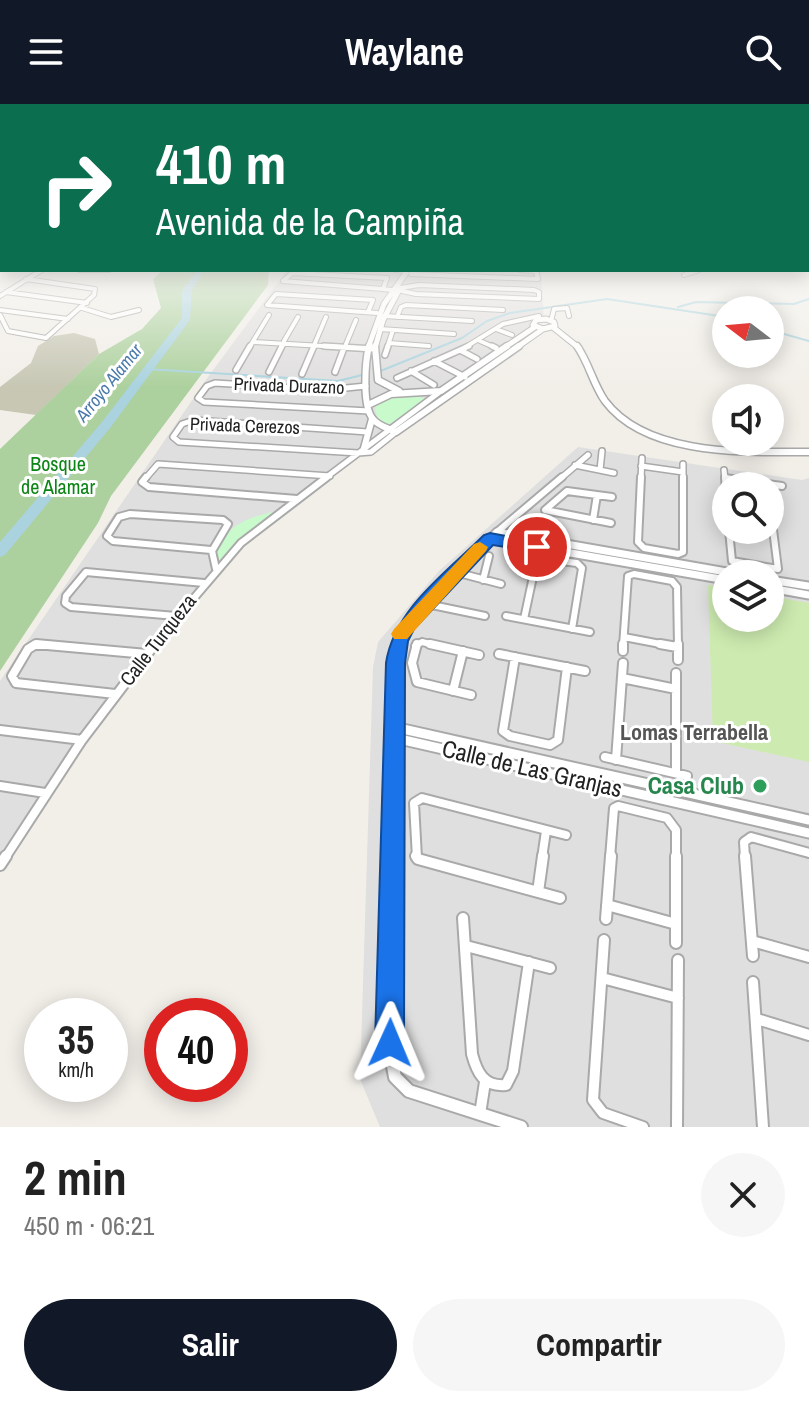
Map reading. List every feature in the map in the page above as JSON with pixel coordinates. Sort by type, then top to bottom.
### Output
[{"type":"street","points":[[0,296],[6,292],[87,303]]},
{"type":"street","points":[[68,319],[0,313],[8,331],[46,338],[82,308],[93,292]]},
{"type":"street","points":[[361,451],[368,432],[367,347],[395,292]]},
{"type":"street","points":[[407,292],[535,301],[539,299],[535,292]]},
{"type":"street","points":[[368,312],[373,300],[276,294],[267,305],[472,321]]},
{"type":"street","points":[[397,317],[401,307],[406,305],[503,310]]},
{"type":"street","points":[[82,308],[103,316],[119,317],[139,310]]},
{"type":"street","points":[[552,324],[554,309],[567,308],[569,316]]},
{"type":"street","points":[[236,370],[269,315]]},
{"type":"street","points":[[381,315],[374,360],[380,382],[439,401]]},
{"type":"street","points":[[397,378],[480,341],[515,320],[539,316]]},
{"type":"street","points":[[269,372],[298,317]]},
{"type":"street","points":[[302,374],[326,317]]},
{"type":"street","points":[[335,372],[356,320]]},
{"type":"street","name":"Calle Turqueza","points":[[0,865],[45,793],[115,694],[176,616],[241,543],[430,398],[535,327],[533,323],[536,320],[552,324]]},
{"type":"street","points":[[535,327],[543,329],[552,324]]},
{"type":"street","points":[[552,324],[580,346],[602,396],[611,408],[655,435],[716,452],[809,452]]},
{"type":"street","points":[[380,329],[454,334]]},
{"type":"street","points":[[496,329],[512,335]]},
{"type":"street","name":"Calle Turqueza","points":[[361,451],[371,452],[543,329]]},
{"type":"street","points":[[385,355],[393,330]]},
{"type":"street","points":[[254,341],[375,348]]},
{"type":"street","points":[[480,341],[496,348]]},
{"type":"street","points":[[389,343],[429,346]]},
{"type":"street","points":[[460,350],[477,359]]},
{"type":"street","points":[[365,360],[374,360]]},
{"type":"street","points":[[434,361],[465,377]]},
{"type":"street","points":[[411,371],[434,385]]},
{"type":"street","name":"Privada Durazno","points":[[366,386],[326,390],[215,383],[207,386],[198,398],[204,402],[369,412]]},
{"type":"street","points":[[369,412],[382,396],[441,391]]},
{"type":"street","points":[[369,412],[396,432]]},
{"type":"street","name":"Privada Cerezos","points":[[361,451],[179,442],[173,437],[182,424],[194,420],[368,432]]},
{"type":"street","points":[[600,470],[602,451]]},
{"type":"street","points":[[521,1127],[409,1091],[400,1086],[392,1071],[395,663],[401,633],[455,572],[493,535],[588,455]]},
{"type":"street","points":[[642,462],[683,468],[683,552],[659,550],[644,548],[638,542],[642,462]]},
{"type":"street","points":[[297,499],[149,487],[142,482],[153,466],[163,464],[330,476]]},
{"type":"street","points":[[575,465],[614,473]]},
{"type":"street","points":[[611,523],[546,512],[546,507],[567,491],[612,497]]},
{"type":"street","points":[[542,493],[554,499]]},
{"type":"street","points":[[593,520],[597,495]]},
{"type":"street","points":[[211,550],[113,541],[107,536],[119,517],[130,514],[227,522],[211,550],[216,569]]},
{"type":"street","points":[[493,535],[560,555],[582,568],[572,629]]},
{"type":"street","points":[[493,535],[712,572]]},
{"type":"street","points":[[652,577],[659,550]]},
{"type":"street","points":[[524,619],[535,561],[541,557],[560,555],[656,565]]},
{"type":"street","points":[[483,580],[489,556]]},
{"type":"street","points":[[176,616],[71,607],[65,603],[66,596],[80,575],[86,572],[204,583]]},
{"type":"street","points":[[455,572],[501,584]]},
{"type":"street","points":[[704,572],[712,575]]},
{"type":"street","points":[[623,651],[628,576],[634,574],[672,581],[677,587],[678,660]]},
{"type":"street","points":[[784,584],[809,590]]},
{"type":"street","points":[[784,589],[809,590]]},
{"type":"street","points":[[427,604],[485,616]]},
{"type":"street","points":[[506,616],[590,632]]},
{"type":"street","points":[[624,637],[677,647]]},
{"type":"street","points":[[471,695],[417,682],[412,675],[413,648],[418,642],[479,655]]},
{"type":"street","points":[[115,694],[16,683],[12,676],[28,649],[36,644],[147,654]]},
{"type":"street","points":[[453,691],[463,651]]},
{"type":"street","points":[[499,654],[585,671]]},
{"type":"street","points":[[515,657],[503,731],[550,745],[558,740],[567,667]]},
{"type":"street","points":[[395,663],[412,663]]},
{"type":"street","points":[[616,760],[623,663]]},
{"type":"street","points":[[676,673],[676,773]]},
{"type":"street","points":[[622,678],[676,689]]},
{"type":"street","points":[[0,730],[82,740]]},
{"type":"street","name":"Calle de Las Granjas","points":[[394,732],[525,756],[809,833]]},
{"type":"street","name":"Calle de Las Granjas","points":[[394,732],[646,789],[809,820]]},
{"type":"street","points":[[525,756],[528,740]]},
{"type":"street","points":[[605,757],[687,776]]},
{"type":"street","points":[[644,812],[647,767]]},
{"type":"street","points":[[0,786],[45,793]]},
{"type":"street","points":[[560,898],[418,859],[415,853],[414,803],[422,798],[566,835]]},
{"type":"street","points":[[606,919],[612,813],[618,806],[667,818],[676,830],[676,943]]},
{"type":"street","points":[[393,825],[414,826]]},
{"type":"street","points":[[776,826],[778,843]]},
{"type":"street","points":[[538,892],[546,831]]},
{"type":"street","points":[[753,956],[744,842],[751,837],[809,853]]},
{"type":"street","points":[[0,844],[12,846]]},
{"type":"street","points":[[607,905],[676,924]]},
{"type":"street","points":[[463,918],[472,1054],[478,1073],[485,1082],[497,1087],[506,1085],[511,1079],[529,962]]},
{"type":"street","points":[[604,940],[593,1100],[600,1111],[630,1125],[643,1127]]},
{"type":"street","points":[[752,941],[809,957]]},
{"type":"street","points":[[466,946],[550,968]]},
{"type":"street","points":[[677,1127],[678,960]]},
{"type":"street","points":[[602,978],[678,998]]},
{"type":"street","points":[[753,982],[763,1127]]},
{"type":"street","points":[[757,1019],[809,1035]]},
{"type":"street","points":[[480,1114],[485,1082]]},
{"type":"shaded area","points":[[271,292],[542,292],[544,319],[281,507],[231,550],[157,634],[94,715],[0,855],[0,681],[208,377]]},
{"type":"shaded area","points":[[74,333],[95,339],[99,354],[36,415],[0,410],[0,387],[31,363],[38,346],[54,336]]},
{"type":"shaded area","points":[[578,447],[748,472],[712,472],[712,544],[784,544],[784,477],[809,478],[809,1127],[380,1127],[360,1079],[373,667],[378,642],[439,571]]},
{"type":"green space","name":"Bosque de Alamar","points":[[157,292],[263,292],[111,496],[98,523],[0,671],[0,449],[99,354],[142,329],[161,308]]},
{"type":"green space","points":[[414,395],[426,399],[388,425],[377,417],[375,408],[383,401]]},
{"type":"green space","points":[[276,511],[219,564],[217,549],[228,533],[249,519]]},
{"type":"green space","points":[[708,585],[712,586],[712,632],[784,632],[784,599],[809,603],[809,762],[713,741]]},
{"type":"waterway","name":"Arroyo Alamar","points":[[0,552],[106,425],[187,318],[187,292]]},
{"type":"waterway","points":[[378,372],[462,338],[487,321],[510,313],[607,299],[712,315]]},
{"type":"waterway","points":[[678,307],[696,302],[794,304],[809,299]]},
{"type":"waterway","points":[[784,334],[809,341]]},
{"type":"waterway","points":[[147,369],[338,381],[366,374]]},
{"type":"slow traffic","points":[[401,634],[480,547]]},
{"type":"place","name":"Casa Club","points":[[760,786]]},
{"type":"district","name":"Lomas Terrabella","points":[[694,732]]},
{"type":"route","points":[[390,1043],[395,663],[398,641],[407,625],[490,539],[537,547]]}]
